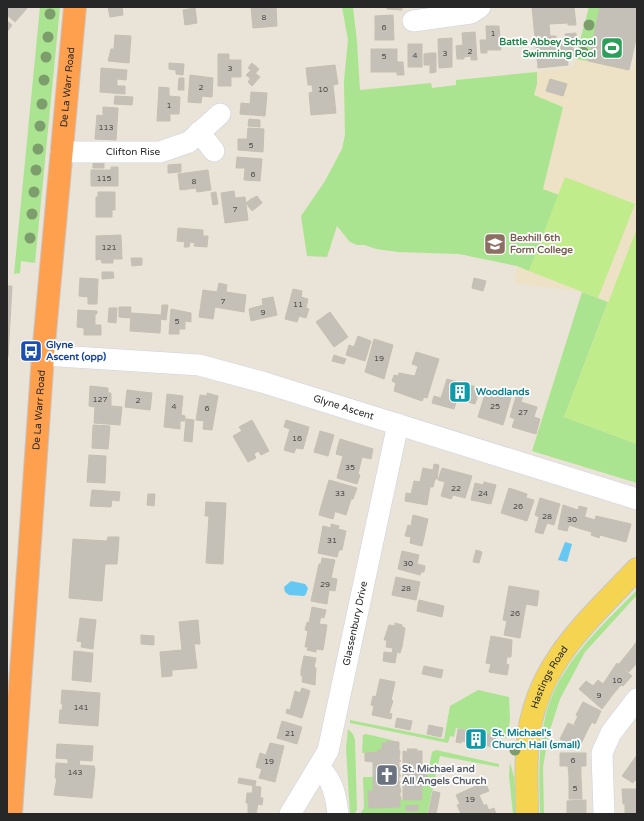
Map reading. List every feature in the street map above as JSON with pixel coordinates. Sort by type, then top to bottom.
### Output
[{"type":"highway","name":"De La Warr Road","points":[[11,814],[43,354],[75,7]]},
{"type":"main road","name":"Hastings Road","points":[[527,814],[528,740],[532,718],[540,690],[553,664],[570,640],[637,569]]},
{"type":"street","points":[[413,21],[436,12],[471,13],[480,7]]},
{"type":"street","name":"Clifton Rise","points":[[61,152],[160,152],[189,142],[220,114]]},
{"type":"street","points":[[199,132],[214,151]]},
{"type":"street","name":"Glyne Ascent","points":[[43,354],[199,365],[398,424],[637,499]]},
{"type":"street","name":"Glassenbury Drive","points":[[290,814],[328,751],[398,424]]},
{"type":"street","points":[[604,814],[602,753],[611,733],[637,699]]},
{"type":"street","points":[[318,768],[325,773],[336,794],[338,814]]},
{"type":"shaded area","name":"Bexhill 6th Form College","points":[[342,7],[353,7],[360,90],[431,83],[432,88],[456,85],[456,80],[569,68],[573,66],[575,59],[632,71],[637,51],[637,483],[532,451],[582,292],[514,283],[517,266],[459,254],[398,252],[376,249],[365,245],[357,245],[350,242],[337,226],[327,257],[307,256],[301,216],[325,181],[342,149],[345,135],[344,81],[348,40]]},
{"type":"green space","points":[[40,7],[60,7],[35,263],[21,261],[20,273],[14,274]]},
{"type":"green space","points":[[342,7],[353,7],[360,90],[431,83],[432,88],[456,85],[456,80],[537,72],[537,84],[534,95],[563,107],[543,189],[559,195],[529,271],[517,266],[459,254],[398,252],[376,249],[365,245],[357,245],[350,242],[337,226],[327,257],[307,256],[301,216],[325,181],[342,149],[345,135],[344,81],[348,40]]},
{"type":"green space","points":[[589,7],[600,7],[588,61],[575,59]]},
{"type":"green space","points":[[565,177],[635,204],[598,298],[529,271]]},
{"type":"green space","points":[[637,228],[637,444],[564,417]]},
{"type":"green space","points":[[582,292],[608,302],[564,417],[637,444],[637,483],[532,451]]},
{"type":"green space","points":[[637,590],[637,595],[585,652],[560,699],[549,733],[543,767],[544,814],[540,814],[540,757],[544,723],[549,703],[558,684],[580,650]]},
{"type":"green space","points":[[478,690],[509,697],[510,720],[507,738],[456,728],[454,737],[450,736],[448,743],[350,723],[350,720],[444,739],[450,706]]},
{"type":"green space","points":[[348,729],[353,734],[355,740],[357,810],[354,814],[350,814],[346,749]]},
{"type":"green space","points":[[366,734],[394,741],[382,743],[382,749],[378,752],[362,753],[363,735]]},
{"type":"green space","points":[[436,750],[499,764],[499,767],[440,756],[427,814],[360,814],[364,808],[363,777],[373,777],[373,791],[368,792],[369,808],[400,807],[400,799],[403,800],[422,777],[427,777],[432,752]]},
{"type":"green space","points":[[510,762],[514,777],[517,814],[513,814],[509,776]]},
{"type":"water","points":[[565,542],[572,544],[567,562],[558,560]]},
{"type":"water","points":[[291,581],[305,584],[308,588],[304,596],[289,595],[285,592],[284,587]]},
{"type":"building","points":[[7,7],[28,7],[15,22],[7,15]]},
{"type":"building","points":[[108,7],[122,7],[123,15],[110,17]]},
{"type":"building","points":[[251,7],[276,7],[277,26],[253,28]]},
{"type":"building","points":[[387,7],[402,7],[402,10],[387,9]]},
{"type":"building","points":[[532,7],[574,7],[576,25],[568,25],[568,23],[549,24],[550,36],[556,36],[556,42],[566,41],[565,34],[576,33],[577,46],[573,46],[574,55],[567,56],[568,65],[538,68]]},
{"type":"building","name":"Battle Abbey School Swimming Pool","points":[[600,7],[637,7],[637,35],[629,70],[588,61]]},
{"type":"building","points":[[195,8],[197,23],[185,25],[183,10]]},
{"type":"building","points":[[393,15],[394,40],[375,40],[375,16]]},
{"type":"building","points":[[7,21],[12,25],[7,32]]},
{"type":"building","points":[[486,26],[499,26],[501,50],[487,50]]},
{"type":"building","points":[[475,32],[477,60],[471,60],[471,56],[464,57],[462,33]]},
{"type":"building","points":[[115,35],[131,36],[129,63],[108,61],[111,49],[114,49]]},
{"type":"building","points":[[452,38],[452,67],[439,68],[438,39]]},
{"type":"building","points":[[480,40],[486,40],[487,53],[481,53]]},
{"type":"building","points":[[408,44],[422,44],[422,67],[408,67]]},
{"type":"building","points":[[463,45],[464,59],[457,59],[456,46]]},
{"type":"building","points":[[371,49],[397,49],[397,72],[371,72]]},
{"type":"building","points":[[430,53],[436,53],[436,72],[430,73]]},
{"type":"building","points":[[430,53],[430,65],[424,65],[424,54]]},
{"type":"building","points":[[218,54],[229,54],[229,60],[241,60],[241,77],[231,77],[231,86],[218,86]]},
{"type":"building","points":[[397,62],[403,62],[404,75],[397,75]]},
{"type":"building","points":[[169,63],[184,64],[183,75],[176,74],[176,70],[169,69]]},
{"type":"building","points":[[252,63],[259,69],[251,79],[246,75],[251,70],[248,68]]},
{"type":"building","points":[[335,65],[338,84],[333,85],[336,113],[311,115],[309,93],[313,92],[312,85],[308,85],[306,68]]},
{"type":"building","points":[[101,68],[127,70],[126,80],[117,79],[117,86],[125,86],[125,94],[100,92]]},
{"type":"building","points":[[255,73],[260,77],[252,86],[248,82]]},
{"type":"building","points":[[190,75],[213,78],[212,97],[202,96],[201,103],[188,102]]},
{"type":"building","points":[[179,78],[184,78],[184,90],[178,90]]},
{"type":"building","points":[[550,79],[567,84],[563,96],[546,91]]},
{"type":"building","points":[[159,87],[169,88],[169,96],[180,97],[179,114],[170,114],[170,121],[157,121]]},
{"type":"building","points":[[251,92],[267,93],[265,116],[240,114],[241,103],[250,104]]},
{"type":"building","points":[[115,96],[133,97],[132,105],[114,104]]},
{"type":"building","points":[[103,107],[118,108],[116,140],[95,139],[97,115],[103,116]]},
{"type":"building","points":[[249,119],[260,120],[260,127],[248,126]]},
{"type":"building","points":[[248,128],[264,129],[263,152],[238,150],[238,139],[247,139]]},
{"type":"building","points":[[237,157],[262,159],[260,181],[244,180],[245,168],[236,168]]},
{"type":"building","points":[[93,162],[104,163],[104,168],[93,168]]},
{"type":"building","points":[[181,164],[181,172],[168,173],[168,165]]},
{"type":"building","points":[[111,167],[118,167],[118,186],[91,186],[91,170],[111,170]]},
{"type":"building","points":[[208,170],[211,190],[197,192],[196,188],[180,190],[178,174]]},
{"type":"building","points":[[234,191],[235,198],[245,197],[248,220],[225,223],[221,193]]},
{"type":"building","points":[[98,192],[115,192],[115,210],[112,210],[112,217],[96,217],[96,197],[98,197]]},
{"type":"building","points":[[216,192],[218,204],[213,205],[211,193]]},
{"type":"building","points":[[257,196],[262,203],[257,207],[251,199]]},
{"type":"building","points":[[251,199],[257,207],[252,211],[246,203]]},
{"type":"building","points":[[178,228],[203,230],[203,236],[208,236],[207,247],[194,246],[195,243],[190,242],[189,247],[184,247],[185,242],[177,241]]},
{"type":"building","points":[[121,235],[122,259],[113,259],[113,263],[102,263],[101,259],[96,260],[96,236]]},
{"type":"building","points":[[131,258],[142,258],[142,265],[132,266]]},
{"type":"building","points":[[102,272],[113,272],[114,278],[102,279]]},
{"type":"building","points":[[80,278],[98,279],[97,304],[88,304],[88,297],[79,296]]},
{"type":"building","points":[[474,278],[486,281],[483,291],[472,288]]},
{"type":"building","points":[[219,283],[227,285],[226,292],[246,295],[244,312],[215,307],[213,319],[199,317],[203,290],[217,292]]},
{"type":"building","points":[[7,286],[12,286],[8,357],[7,357]]},
{"type":"building","points":[[293,289],[302,291],[301,297],[308,299],[306,308],[309,309],[306,318],[299,316],[297,322],[285,319]]},
{"type":"building","points":[[273,297],[277,315],[251,321],[249,309],[263,305],[262,299]]},
{"type":"building","points":[[162,305],[168,305],[166,320],[161,319]]},
{"type":"building","points":[[119,307],[131,307],[130,318],[119,317]]},
{"type":"building","points":[[109,308],[117,308],[116,323],[108,322]]},
{"type":"building","points":[[171,309],[191,313],[191,322],[185,321],[185,329],[179,329],[179,334],[169,334]]},
{"type":"building","points":[[78,310],[97,311],[97,314],[95,314],[95,325],[101,325],[101,335],[84,335],[84,328],[77,327]]},
{"type":"building","points":[[330,312],[348,337],[334,347],[316,322]]},
{"type":"building","points":[[131,313],[161,315],[160,333],[130,331]]},
{"type":"building","points":[[358,336],[371,341],[365,361],[346,355],[349,345],[354,347]]},
{"type":"building","points":[[374,339],[393,345],[384,379],[365,372]]},
{"type":"building","points":[[416,352],[439,359],[427,398],[424,397],[422,401],[394,391],[396,383],[392,381],[394,375],[398,376],[399,373],[415,376],[418,366],[412,364]]},
{"type":"building","points":[[334,355],[346,359],[344,364],[332,361]]},
{"type":"building","name":"Woodlands","points":[[447,379],[480,388],[475,404],[457,399],[454,409],[432,403],[434,396],[441,398]]},
{"type":"building","points":[[90,386],[108,388],[108,393],[111,393],[111,406],[122,407],[120,425],[94,423],[95,407],[89,406]]},
{"type":"building","points":[[127,390],[152,393],[150,410],[125,407]]},
{"type":"building","points":[[486,391],[500,395],[502,391],[512,394],[503,425],[478,417]]},
{"type":"building","points":[[207,393],[218,396],[212,430],[203,429],[204,421],[196,420],[200,395],[207,396]]},
{"type":"building","points":[[517,393],[523,395],[521,402],[537,407],[534,417],[540,419],[536,434],[512,427],[515,419],[510,417]]},
{"type":"building","points":[[167,394],[183,396],[181,415],[185,416],[185,421],[180,421],[180,429],[164,427]]},
{"type":"building","points":[[186,419],[194,420],[192,442],[184,441]]},
{"type":"building","points":[[252,420],[269,451],[261,455],[258,451],[254,454],[256,458],[248,462],[233,436],[242,431],[239,427]]},
{"type":"building","points":[[286,420],[309,427],[303,449],[296,448],[294,453],[284,450],[290,429],[284,427]]},
{"type":"building","points":[[93,425],[110,426],[108,449],[92,448]]},
{"type":"building","points":[[320,431],[334,435],[328,456],[314,452]]},
{"type":"building","points":[[340,439],[373,449],[371,459],[362,457],[358,474],[360,475],[357,484],[337,478],[343,456],[336,454]]},
{"type":"building","points":[[89,455],[106,456],[105,483],[87,482]]},
{"type":"building","points":[[434,464],[439,465],[437,479],[435,479],[433,487],[430,487],[427,505],[405,501],[406,493],[411,494],[414,481],[420,482],[423,468],[433,470]]},
{"type":"building","points":[[442,468],[472,476],[465,498],[453,495],[451,499],[441,496],[445,482],[438,480]]},
{"type":"building","points":[[329,480],[357,488],[353,499],[351,499],[346,515],[321,507]]},
{"type":"building","points":[[484,482],[496,485],[491,504],[471,500],[475,483],[483,485]]},
{"type":"building","points":[[509,488],[527,494],[526,498],[534,500],[527,521],[501,513]]},
{"type":"building","points":[[92,490],[120,492],[119,501],[112,500],[111,507],[90,506]]},
{"type":"building","points":[[148,494],[155,494],[154,506],[147,505]]},
{"type":"building","points":[[540,498],[560,504],[554,525],[547,523],[543,534],[535,532],[539,517],[535,515]]},
{"type":"building","points":[[206,502],[226,503],[223,564],[206,563],[209,516],[205,516]]},
{"type":"building","points":[[563,505],[578,510],[579,506],[587,508],[581,529],[569,525],[567,531],[558,529]]},
{"type":"building","points":[[321,507],[335,511],[333,519],[319,515]]},
{"type":"building","points":[[413,515],[428,519],[422,546],[410,543],[411,537],[405,536],[408,525],[411,526]]},
{"type":"building","points":[[596,516],[631,524],[626,542],[600,535],[599,538],[591,535],[592,532],[581,529],[585,517],[595,520]]},
{"type":"building","points":[[331,524],[339,526],[338,529],[346,531],[342,550],[339,550],[337,557],[318,553],[323,526],[331,528]]},
{"type":"building","points":[[108,537],[119,537],[117,564],[105,564],[102,601],[69,598],[73,539],[107,541]]},
{"type":"building","points":[[476,550],[482,552],[479,563],[473,562]]},
{"type":"building","points":[[402,551],[419,555],[417,564],[425,566],[424,572],[421,572],[420,575],[398,569]]},
{"type":"building","points":[[322,558],[335,560],[331,578],[337,579],[335,591],[329,590],[327,604],[311,601],[319,564],[321,564]]},
{"type":"building","points":[[396,577],[420,582],[416,600],[392,595]]},
{"type":"building","points":[[509,586],[539,591],[537,606],[526,604],[520,638],[504,635],[507,621],[503,620]]},
{"type":"building","points":[[419,600],[444,606],[442,617],[417,611]]},
{"type":"building","points":[[312,607],[326,610],[324,618],[321,617],[319,624],[327,625],[323,650],[316,649],[316,652],[307,650],[308,647],[305,647],[308,631],[305,630],[307,622],[309,623]]},
{"type":"building","points":[[80,618],[96,620],[93,649],[81,647],[82,642],[77,641]]},
{"type":"building","points":[[198,620],[200,644],[194,644],[197,668],[172,670],[172,676],[162,677],[160,652],[182,650],[179,622]]},
{"type":"building","points":[[395,623],[402,625],[402,627],[405,628],[402,647],[400,653],[397,652],[395,663],[383,661],[384,652],[392,653],[393,648],[386,647],[387,640],[384,640],[389,625],[395,626]]},
{"type":"building","points":[[141,635],[154,636],[154,645],[141,644]]},
{"type":"building","points":[[491,636],[512,640],[511,657],[507,657],[506,664],[509,665],[507,675],[489,672],[491,664],[486,663]]},
{"type":"building","points":[[637,641],[637,652],[632,648]]},
{"type":"building","points":[[632,648],[637,652],[637,663],[629,672],[619,664]]},
{"type":"building","points":[[74,651],[93,653],[91,682],[72,680]]},
{"type":"building","points":[[304,656],[316,658],[314,667],[316,668],[315,685],[302,682],[303,676],[301,676],[301,670]]},
{"type":"building","points":[[617,663],[632,676],[614,693],[603,684]]},
{"type":"building","points":[[424,666],[443,670],[441,678],[422,674]]},
{"type":"building","points":[[380,679],[395,682],[391,700],[393,701],[389,713],[392,714],[391,719],[372,715],[374,706],[371,705],[373,696],[376,697]]},
{"type":"building","points":[[598,680],[614,693],[602,709],[579,689],[586,681],[593,686]]},
{"type":"building","points":[[302,688],[310,691],[302,718],[286,713],[287,709],[290,710],[295,691],[300,693]]},
{"type":"building","points":[[62,690],[100,693],[98,726],[59,723],[60,710],[62,710],[63,704],[61,704]]},
{"type":"building","points":[[583,702],[601,711],[595,724],[592,722],[587,731],[574,724],[578,716],[576,715]]},
{"type":"building","points":[[397,718],[412,721],[410,730],[395,727]]},
{"type":"building","points":[[282,721],[302,727],[297,744],[277,738]]},
{"type":"building","points":[[568,723],[587,731],[578,750],[560,739]]},
{"type":"building","points":[[429,725],[443,728],[441,737],[427,734]]},
{"type":"building","name":"St. Michael's Church Hall (small)","points":[[458,729],[496,736],[494,747],[462,741],[461,743],[456,742]]},
{"type":"building","name":"St. Michael and All Angels Church","points":[[386,741],[399,742],[399,759],[401,761],[399,761],[399,767],[401,767],[399,774],[401,776],[399,776],[399,782],[401,782],[399,784],[401,792],[400,807],[369,808],[368,791],[373,791],[373,762],[365,761],[365,753],[378,752],[378,750],[382,749],[382,743],[387,743]]},
{"type":"building","points":[[270,743],[284,746],[275,782],[259,778],[262,769],[256,767],[260,753],[266,755]]},
{"type":"building","points":[[57,744],[93,746],[92,761],[80,760],[79,765],[94,766],[92,798],[54,795],[57,778],[55,778],[56,763],[68,764],[68,759],[56,758]]},
{"type":"building","points":[[407,749],[417,749],[417,751],[422,751],[422,771],[427,771],[427,777],[422,777],[422,800],[403,800],[403,751],[408,752]]},
{"type":"building","points":[[560,753],[586,753],[586,766],[581,766],[581,777],[569,777],[568,766],[560,766]]},
{"type":"building","points":[[637,755],[637,781],[635,780],[633,783],[622,776]]},
{"type":"building","points":[[569,777],[581,777],[582,799],[569,799]]},
{"type":"building","points":[[239,778],[256,781],[255,786],[238,783]]},
{"type":"building","points":[[485,782],[489,791],[479,795],[484,806],[486,804],[489,810],[494,808],[496,814],[461,814],[457,805],[460,804],[456,795]]},
{"type":"building","points":[[253,786],[261,787],[260,798],[263,798],[262,805],[258,804],[256,814],[248,813],[248,803],[246,803],[247,793],[252,793]]},
{"type":"building","points":[[622,789],[637,789],[637,808],[625,809],[625,804],[623,804]]},
{"type":"building","points":[[433,791],[440,793],[436,814],[428,814]]},
{"type":"building","points":[[586,800],[586,813],[567,813],[567,801]]},
{"type":"building","points":[[418,805],[418,811],[406,811],[406,806]]},
{"type":"building","points":[[637,808],[637,814],[625,814],[625,809]]},
{"type":"place","name":"Battle Abbey School Swimming Pool","points":[[612,48]]},
{"type":"place","name":"Bexhill 6th Form College","points":[[495,244]]},
{"type":"place","name":"Glyne Ascent (opp)","points":[[31,351]]},
{"type":"place","name":"Woodlands","points":[[460,392]]},
{"type":"place","name":"St. Michael's Church Hall (small)","points":[[476,739]]},
{"type":"place","name":"St. Michael and All Angels Church","points":[[387,775]]}]
